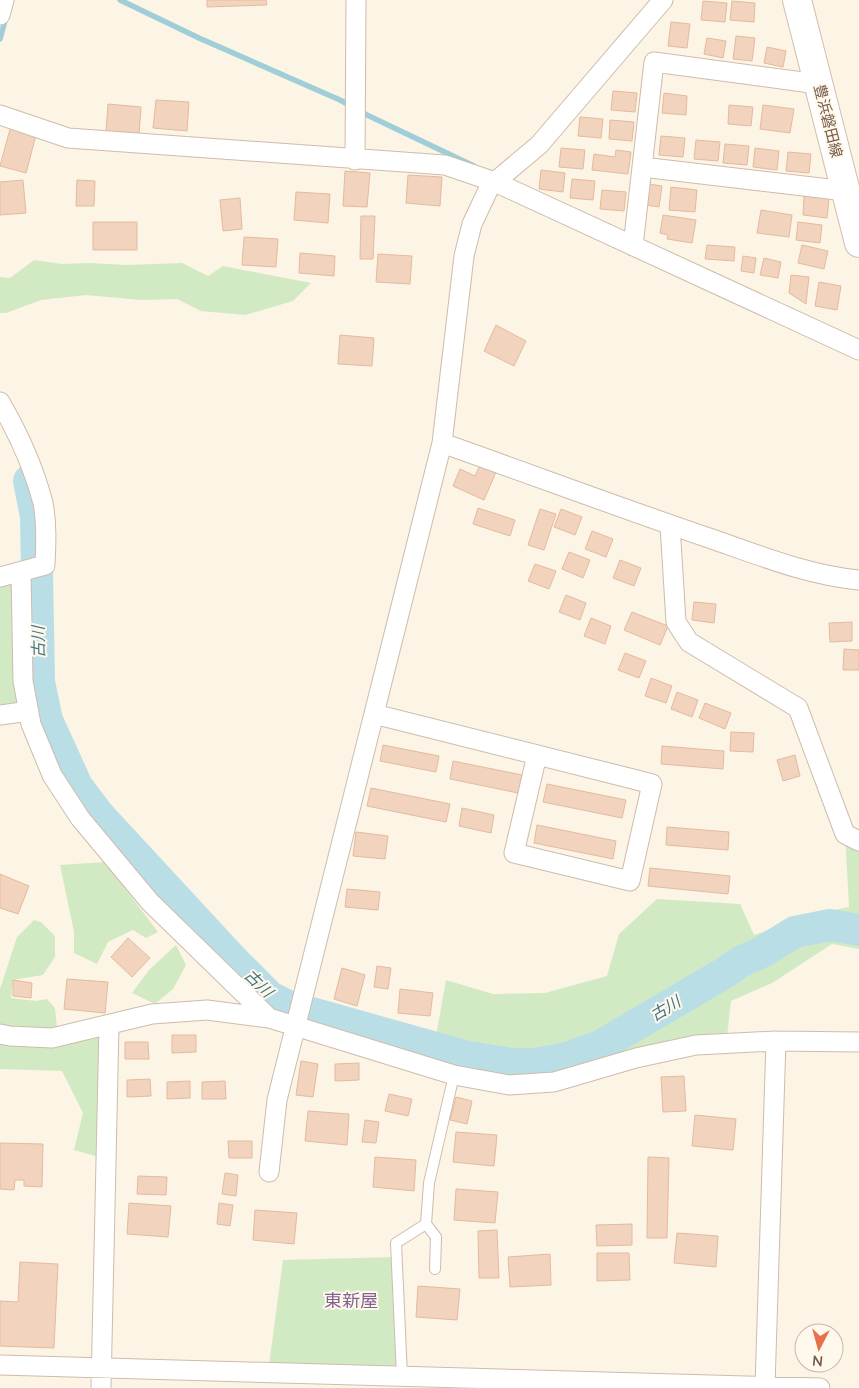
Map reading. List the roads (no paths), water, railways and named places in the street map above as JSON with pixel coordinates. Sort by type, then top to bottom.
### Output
[{"type":"main road","name":"豊浜磐田線","points":[[797,0],[859,243]]},
{"type":"street","points":[[0,14],[4,0]]},
{"type":"street","points":[[355,160],[356,0]]},
{"type":"street","points":[[269,1172],[277,1100],[442,442],[464,256],[472,224],[490,186],[539,145],[663,0]]},
{"type":"street","points":[[633,246],[654,62],[818,84]]},
{"type":"street","points":[[0,115],[68,138],[445,165],[494,182],[859,350]]},
{"type":"street","points":[[642,167],[846,191]]},
{"type":"street","points":[[0,402],[31,466],[43,504],[46,538],[45,565],[0,577]]},
{"type":"street","points":[[442,442],[670,525],[802,570],[859,580]]},
{"type":"street","points":[[670,525],[676,622],[689,642],[798,708],[845,834],[859,841]]},
{"type":"street","points":[[21,572],[23,681],[31,724],[52,775],[80,818],[150,902],[269,1018]]},
{"type":"street","points":[[0,714],[29,711]]},
{"type":"street","points":[[374,714],[537,755],[652,784],[630,881],[514,853],[537,755]]},
{"type":"street","points":[[0,1034],[52,1038],[152,1014],[206,1010],[269,1018],[454,1075],[509,1085],[554,1082],[636,1058],[696,1045],[776,1041],[859,1042]]},
{"type":"street","points":[[101,1388],[109,1025]]},
{"type":"street","points":[[757,1387],[776,1041]]},
{"type":"street","points":[[0,1365],[402,1376],[429,1382],[820,1388]]},
{"type":"lane","points":[[435,1269],[436,1237],[426,1224],[429,1183],[454,1075]]},
{"type":"lane","points":[[402,1376],[396,1243],[426,1224]]},
{"type":"waterway","points":[[120,0],[199,38],[340,100],[367,115],[474,166]]},
{"type":"waterway","points":[[0,39],[6,17]]},
{"type":"waterway","name":"古川","points":[[29,481],[36,516],[39,682],[47,720],[77,786],[98,814],[234,961],[270,997],[290,1007],[468,1057],[512,1064],[535,1064],[567,1058],[600,1046],[740,962],[762,952],[795,932],[830,925],[859,930]]},
{"type":"district","name":"東新屋","points":[[351,1301]]}]
